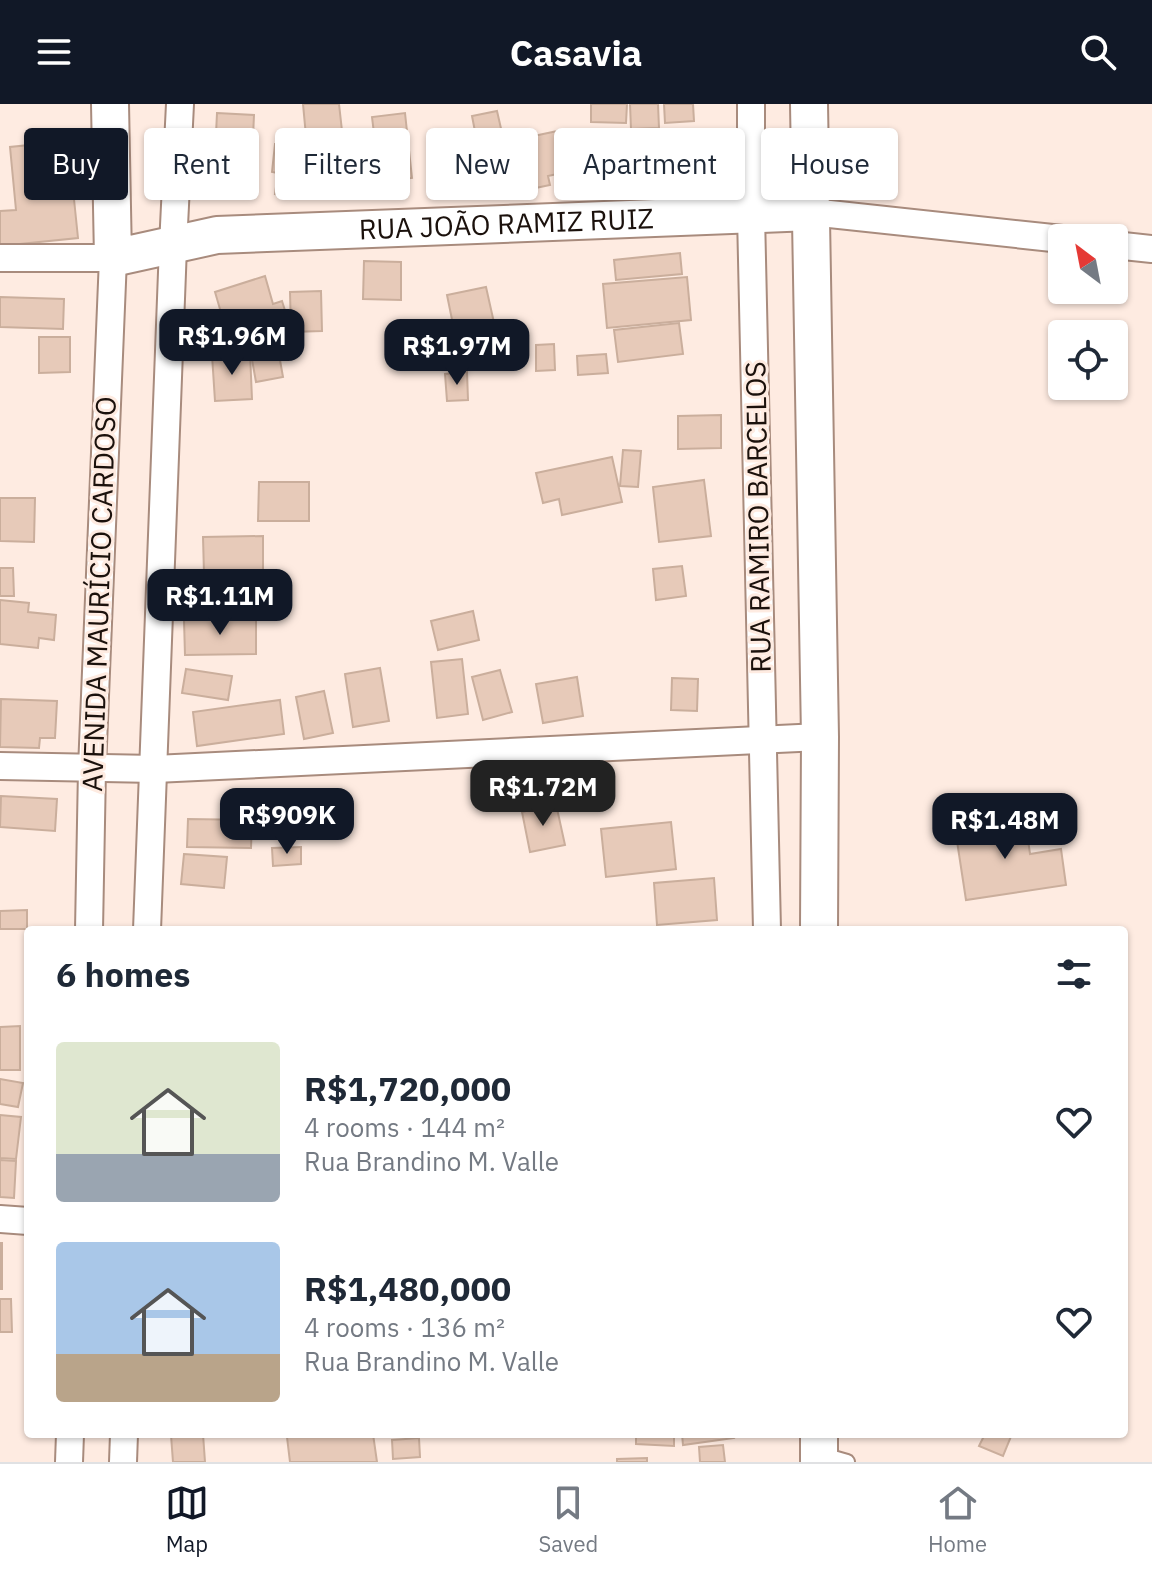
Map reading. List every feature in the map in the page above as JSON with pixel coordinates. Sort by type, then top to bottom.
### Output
[{"type":"street","points":[[110,104],[113,258]]},
{"type":"street","points":[[147,926],[180,104]]},
{"type":"street","name":"RUA RAMIRO BARCELOS","points":[[751,104],[767,926]]},
{"type":"street","points":[[809,104],[820,737],[819,926]]},
{"type":"street","name":"RUA JOÃO RAMIZ RUIZ","points":[[0,258],[113,258],[217,235],[811,212],[1048,237]]},
{"type":"street","points":[[1128,246],[1152,249]]},
{"type":"street","name":"AVENIDA MAURÍCIO CARDOSO","points":[[89,926],[92,769],[113,258]]},
{"type":"street","points":[[0,766],[155,769],[820,737]]},
{"type":"street","points":[[0,1219],[24,1221]]},
{"type":"street","points":[[69,1462],[70,1438]]},
{"type":"street","points":[[123,1462],[124,1438]]},
{"type":"building","points":[[303,104],[339,104],[342,128],[305,128]]},
{"type":"building","points":[[591,104],[627,104],[626,123],[591,122]]},
{"type":"building","points":[[630,104],[658,104],[659,128],[631,128]]},
{"type":"building","points":[[664,104],[693,104],[694,121],[665,123]]},
{"type":"building","points":[[497,111],[501,128],[474,128],[472,116]]},
{"type":"building","points":[[217,113],[254,115],[253,128],[216,128]]},
{"type":"building","points":[[405,113],[407,128],[373,128],[372,117]]},
{"type":"building","points":[[554,132],[554,175],[548,176],[550,185],[538,188],[538,135]]},
{"type":"building","points":[[275,144],[275,172],[272,172]]},
{"type":"building","points":[[24,146],[24,200],[74,200],[78,238],[0,246],[0,211],[16,210],[10,147]]},
{"type":"building","points":[[680,253],[682,274],[616,280],[614,260]]},
{"type":"building","points":[[364,261],[401,262],[401,300],[363,299]]},
{"type":"building","points":[[265,276],[273,304],[282,301],[288,320],[229,340],[215,292]]},
{"type":"building","points":[[687,277],[691,320],[607,328],[603,284]]},
{"type":"building","points":[[486,287],[499,345],[459,354],[447,295]]},
{"type":"building","points":[[321,291],[322,331],[291,332],[290,292]]},
{"type":"building","points":[[0,297],[64,299],[63,329],[0,327]]},
{"type":"building","points":[[679,323],[683,354],[618,362],[614,330]]},
{"type":"building","points":[[39,337],[70,337],[70,372],[39,373]]},
{"type":"building","points":[[554,344],[555,370],[536,371],[536,345]]},
{"type":"building","points":[[278,349],[283,377],[256,382],[251,354]]},
{"type":"building","points":[[250,353],[252,399],[215,401],[212,355]]},
{"type":"building","points":[[606,354],[608,373],[578,375],[577,356]]},
{"type":"building","points":[[467,372],[468,400],[447,401],[445,374]]},
{"type":"building","points":[[721,415],[721,448],[678,449],[678,416]]},
{"type":"building","points":[[623,450],[641,451],[638,487],[620,486]]},
{"type":"building","points":[[612,457],[622,502],[562,515],[559,499],[543,503],[536,473]]},
{"type":"building","points":[[704,480],[711,536],[659,542],[653,487]]},
{"type":"building","points":[[259,482],[309,482],[309,521],[258,521]]},
{"type":"building","points":[[0,498],[35,498],[34,542],[0,541]]},
{"type":"building","points":[[263,536],[263,572],[204,574],[203,537]]},
{"type":"building","points":[[682,566],[686,596],[656,600],[653,569]]},
{"type":"building","points":[[0,568],[13,568],[14,596],[0,596]]},
{"type":"building","points":[[0,600],[29,603],[28,612],[56,615],[54,640],[39,638],[38,648],[0,644]]},
{"type":"building","points":[[473,611],[479,640],[438,650],[431,621]]},
{"type":"building","points":[[256,618],[256,654],[185,655],[184,620]]},
{"type":"building","points":[[462,659],[468,714],[437,718],[431,662]]},
{"type":"building","points":[[380,668],[389,721],[353,727],[345,674]]},
{"type":"building","points":[[186,669],[232,676],[228,700],[182,693]]},
{"type":"building","points":[[500,670],[512,712],[483,720],[472,677]]},
{"type":"building","points":[[577,677],[583,716],[543,723],[536,684]]},
{"type":"building","points":[[672,678],[698,679],[697,711],[671,710]]},
{"type":"building","points":[[324,691],[333,733],[304,739],[296,697]]},
{"type":"building","points":[[1,699],[57,701],[55,738],[40,738],[39,748],[0,747]]},
{"type":"building","points":[[280,700],[284,734],[197,746],[193,712]]},
{"type":"building","points":[[1,796],[57,799],[55,831],[0,827]]},
{"type":"building","points":[[556,804],[565,845],[530,852],[522,812]]},
{"type":"building","points":[[1025,818],[1030,854],[1061,849],[1066,885],[966,900],[955,828]]},
{"type":"building","points":[[188,819],[252,820],[251,848],[187,847]]},
{"type":"building","points":[[671,822],[676,869],[606,877],[601,829]]},
{"type":"building","points":[[301,847],[301,864],[273,866],[272,848]]},
{"type":"building","points":[[184,854],[227,857],[224,888],[181,884]]},
{"type":"building","points":[[714,878],[717,920],[657,925],[654,883]]},
{"type":"building","points":[[27,910],[27,926],[24,929],[0,929],[0,911]]},
{"type":"building","points":[[20,1026],[20,1070],[0,1070],[0,1027]]},
{"type":"building","points":[[0,1079],[23,1083],[18,1107],[0,1104]]},
{"type":"building","points":[[0,1115],[21,1117],[16,1159],[0,1158]]},
{"type":"building","points":[[0,1160],[16,1161],[14,1198],[0,1197]]},
{"type":"building","points":[[2,1243],[2,1289],[0,1289]]},
{"type":"building","points":[[0,1299],[11,1299],[12,1332],[0,1332]]},
{"type":"building","points":[[171,1438],[203,1438],[205,1462],[173,1462]]},
{"type":"building","points":[[287,1438],[374,1438],[377,1462],[290,1462]]},
{"type":"building","points":[[419,1438],[420,1457],[393,1459],[392,1440]]},
{"type":"building","points":[[636,1438],[674,1438],[674,1446],[636,1444]]},
{"type":"building","points":[[682,1438],[734,1438],[683,1445]]},
{"type":"building","points":[[983,1438],[1010,1438],[1003,1456],[979,1446]]},
{"type":"building","points":[[723,1445],[725,1462],[700,1462],[699,1447]]},
{"type":"building","points":[[647,1458],[647,1462],[617,1462],[617,1459]]}]
